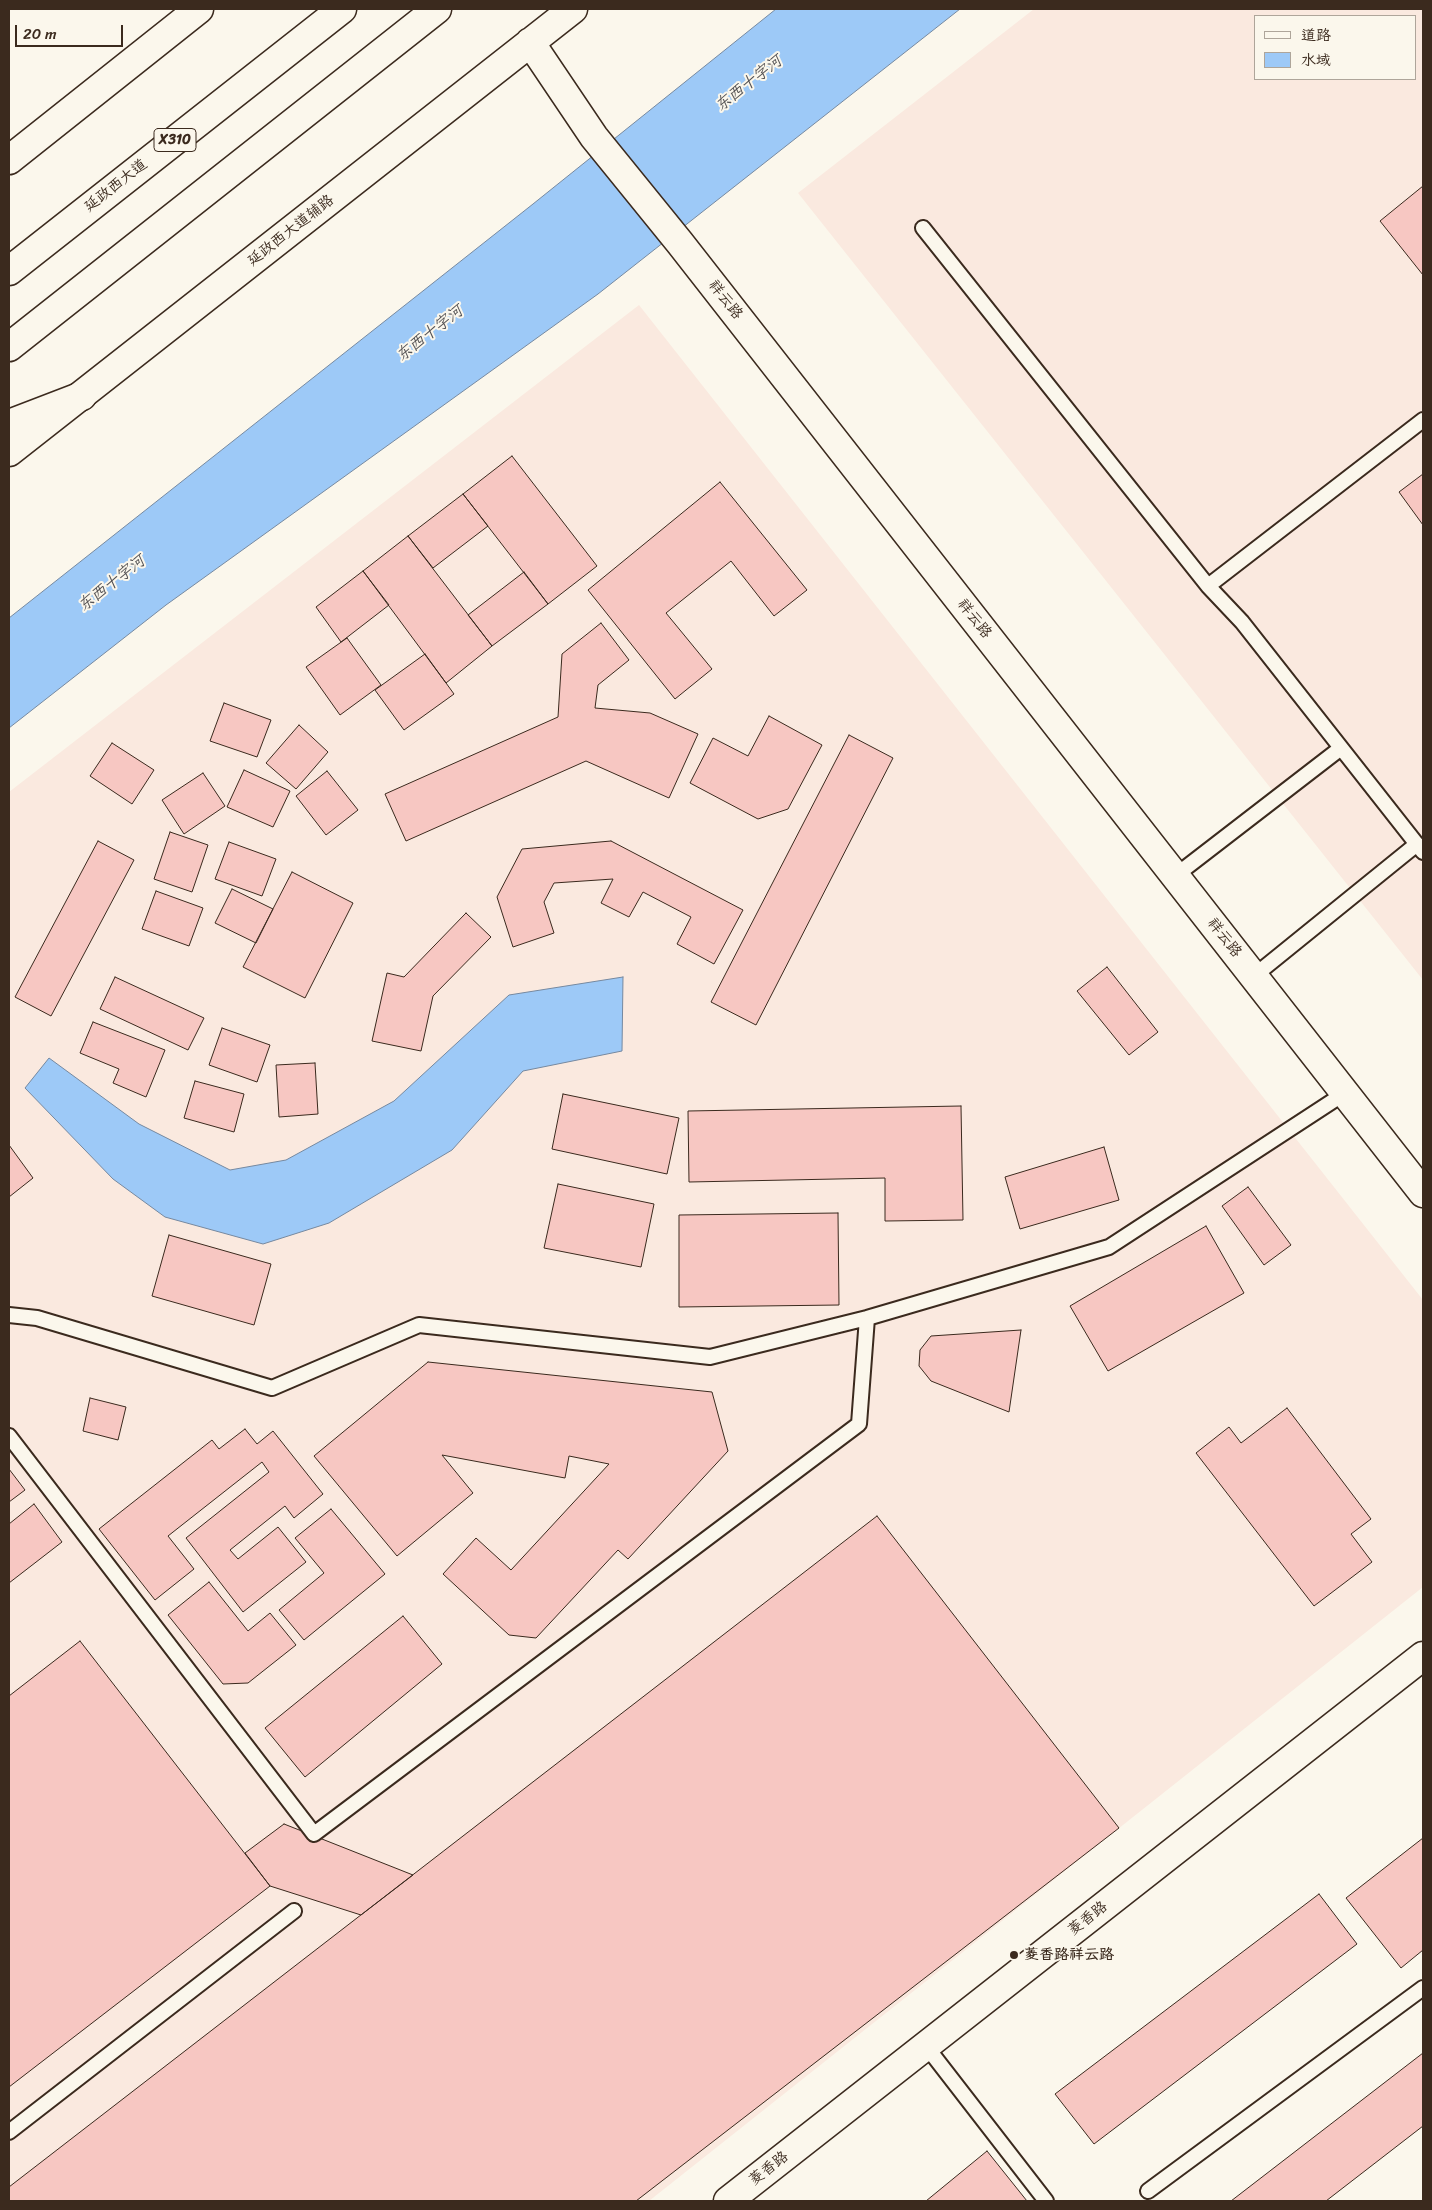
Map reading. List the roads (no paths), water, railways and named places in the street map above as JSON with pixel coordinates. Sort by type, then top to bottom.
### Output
[{"type":"street","points":[[9,160],[199,9]]},
{"type":"street","name":"延政西大道","points":[[9,271],[342,9]]},
{"type":"street","points":[[9,347],[437,9]]},
{"type":"street","name":"延政西大道辅路","points":[[9,452],[573,9]]},
{"type":"street","name":"祥云路","points":[[530,42],[594,137],[680,243],[1423,1193]]},
{"type":"street","points":[[9,424],[82,396]]},
{"type":"street","name":"菱香路","points":[[728,2201],[1423,1656]]},
{"type":"lane","points":[[923,228],[1208,586],[1242,622],[1420,848],[1254,976]]},
{"type":"lane","points":[[1208,586],[1423,420]]},
{"type":"lane","points":[[1175,876],[1341,748]]},
{"type":"lane","points":[[9,1315],[37,1318],[272,1388],[419,1325],[710,1357],[867,1318],[1109,1246],[1345,1093]]},
{"type":"lane","points":[[9,1436],[314,1834],[860,1424],[867,1318]]},
{"type":"lane","points":[[9,2132],[294,1911]]},
{"type":"lane","points":[[1148,2191],[1423,1988]]},
{"type":"lane","points":[[926,2046],[1046,2201]]},
{"type":"water","name":"东西十字河","points":[[776,9],[960,9],[598,294],[166,605],[9,728],[9,618],[533,204]]},
{"type":"water","points":[[623,977],[622,1051],[523,1071],[452,1150],[329,1223],[263,1244],[165,1217],[113,1179],[25,1088],[49,1058],[139,1124],[230,1170],[286,1160],[394,1101],[509,995]]},
{"type":"place","name":"菱香路祥云路","points":[[1014,1955]]}]
